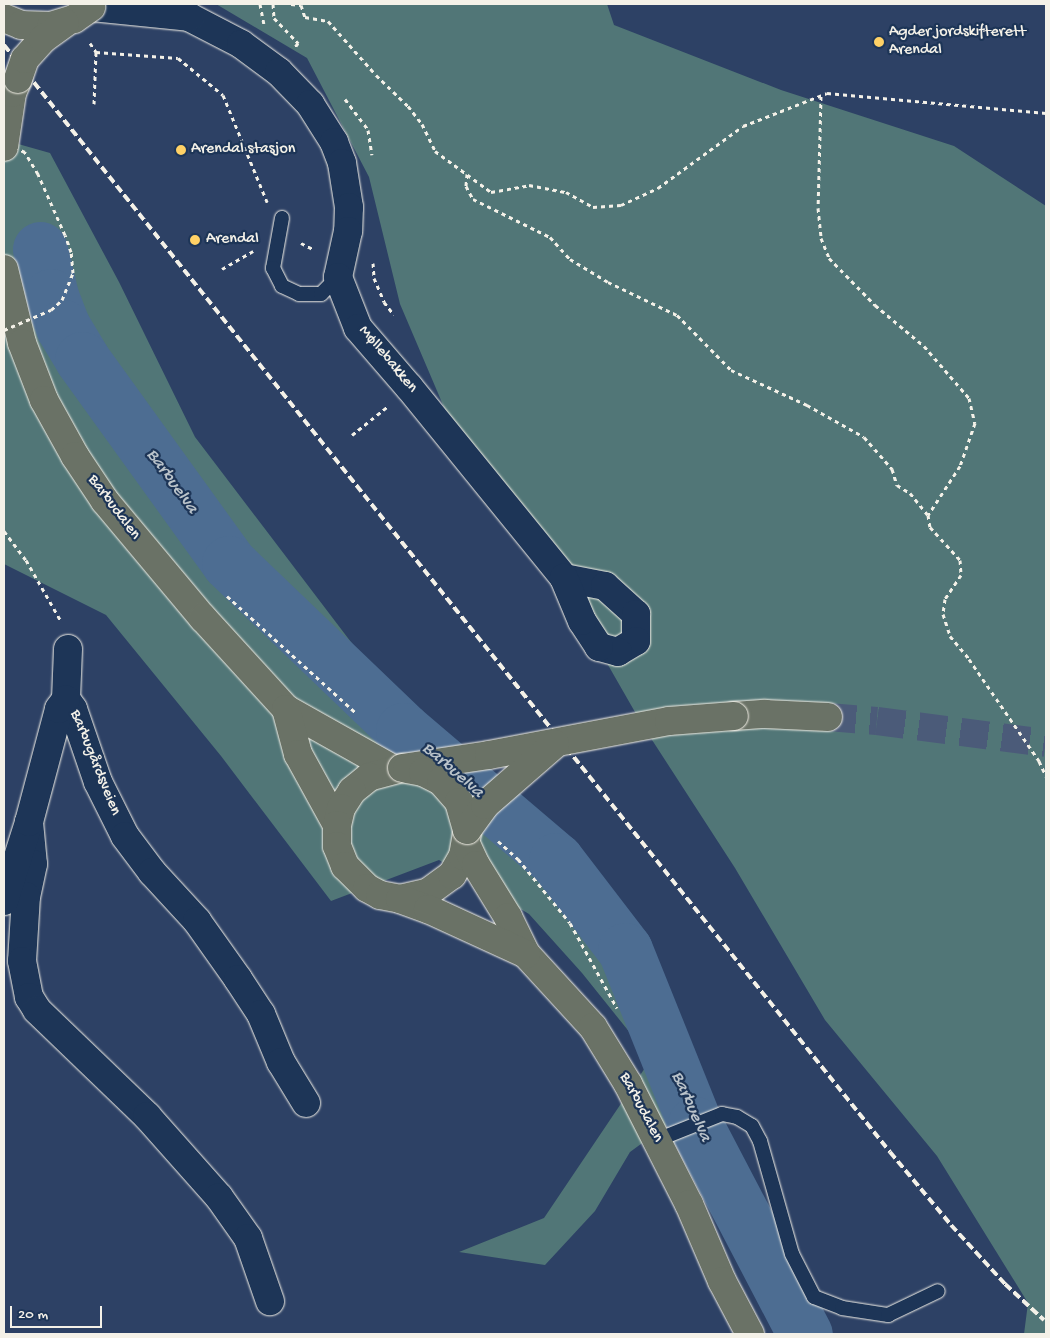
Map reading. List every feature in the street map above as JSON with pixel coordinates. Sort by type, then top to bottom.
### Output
[{"type":"main road","points":[[11,148],[12,94],[25,59],[43,39],[75,31],[93,6]]},
{"type":"main road","points":[[4,18],[21,26],[75,31]]},
{"type":"main road","name":"Barbudalen","points":[[4,269],[22,343],[44,400],[75,456],[105,500],[203,618],[286,709],[397,768]]},
{"type":"main road","name":"Barbudalen","points":[[286,709],[298,754],[337,825]]},
{"type":"main road","points":[[556,743],[485,805],[467,837],[463,856],[452,875],[428,893],[400,899],[380,895],[367,888],[345,866],[338,846],[337,825],[341,808],[352,791],[369,777],[397,768],[556,743],[669,721],[765,714],[828,717]]},
{"type":"main road","points":[[397,768],[423,772],[441,781],[459,802],[467,837]]},
{"type":"main road","name":"Barbudalen","points":[[467,837],[476,865],[508,917],[526,954],[593,1027],[628,1084],[669,1135],[689,1204],[722,1281],[750,1334]]},
{"type":"main road","name":"Barbudalen","points":[[400,899],[428,909],[526,954]]},
{"type":"main road","name":"Barbudalen","points":[[722,1281],[731,1334]]},
{"type":"street","points":[[93,6],[180,11],[241,44],[279,72],[310,104],[334,142],[342,163],[349,207],[348,231],[338,277]]},
{"type":"street","name":"Møllebakken","points":[[338,277],[358,328],[409,387],[564,578]]},
{"type":"street","points":[[66,699],[68,650]]},
{"type":"street","name":"Barbugårdsveien","points":[[4,901],[30,822],[59,709],[66,699],[73,709],[98,782],[126,836],[152,872],[197,921],[238,979],[261,1014],[281,1062],[306,1103]]},
{"type":"street","points":[[30,822],[34,864],[26,896],[22,960],[29,997],[37,1010],[147,1116],[220,1197],[248,1238],[270,1302]]},
{"type":"lane","points":[[282,218],[273,268],[282,286],[299,294],[321,294],[338,277]]},
{"type":"lane","points":[[669,1135],[722,1114],[737,1117],[752,1126],[760,1141],[792,1254],[814,1297],[842,1308],[888,1315],[938,1291]]},
{"type":"path","points":[[272,4],[274,18],[298,43],[294,48],[288,42]]},
{"type":"path","points":[[291,4],[301,5],[305,17],[328,21],[376,75],[408,106],[422,124],[435,151],[491,192],[529,185],[566,192],[593,207],[621,205],[658,188],[742,126],[827,93],[1046,114]]},
{"type":"path","points":[[75,31],[96,52],[178,58],[223,95],[280,236]]},
{"type":"path","points":[[94,104],[96,52]]},
{"type":"path","points":[[820,96],[818,208],[821,238],[830,258],[876,305],[924,346],[969,398],[975,423],[960,466],[928,515]]},
{"type":"path","points":[[4,330],[51,310],[62,300],[72,273],[71,252],[57,217],[25,152],[11,148]]},
{"type":"path","points":[[467,174],[466,186],[473,199],[550,237],[570,259],[608,282],[676,315],[731,370],[807,405],[864,437],[892,469],[897,485],[910,493],[928,515],[930,527],[960,560],[961,575],[946,599],[943,614],[950,636],[1039,761],[1046,776]]},
{"type":"path","points":[[352,435],[385,409]]},
{"type":"path","points":[[4,531],[26,560],[58,612],[66,633],[68,650]]},
{"type":"green space","points":[[216,4],[607,4],[614,25],[781,90],[954,146],[1046,206],[1046,1334],[1024,1334],[1028,1303],[937,1156],[825,1020],[735,868],[643,726],[553,569],[452,426],[400,304],[369,177],[307,58]]},
{"type":"green space","points":[[4,140],[50,153],[119,282],[195,437],[411,721],[553,839],[654,983],[701,1100],[630,1152],[595,1211],[545,1265],[459,1252],[544,1218],[651,1059],[582,973],[529,914],[439,860],[331,901],[221,756],[106,615],[4,564]]},
{"type":"waterway","name":"Barbuelva","points":[[40,249],[51,296],[63,327],[82,359],[229,563],[403,730],[556,860],[625,950],[695,1124],[805,1334]]},
{"type":"tunnel","points":[[828,717],[877,721],[1046,743]]},
{"type":"railway","points":[[4,45],[890,1152],[951,1225],[1005,1284],[1044,1320]]},
{"type":"place","name":"Agder jordskifterett Arendal","points":[[879,42]]},
{"type":"place","name":"Arendal stasjon","points":[[181,150]]},
{"type":"place","name":"Arendal","points":[[195,240]]}]
